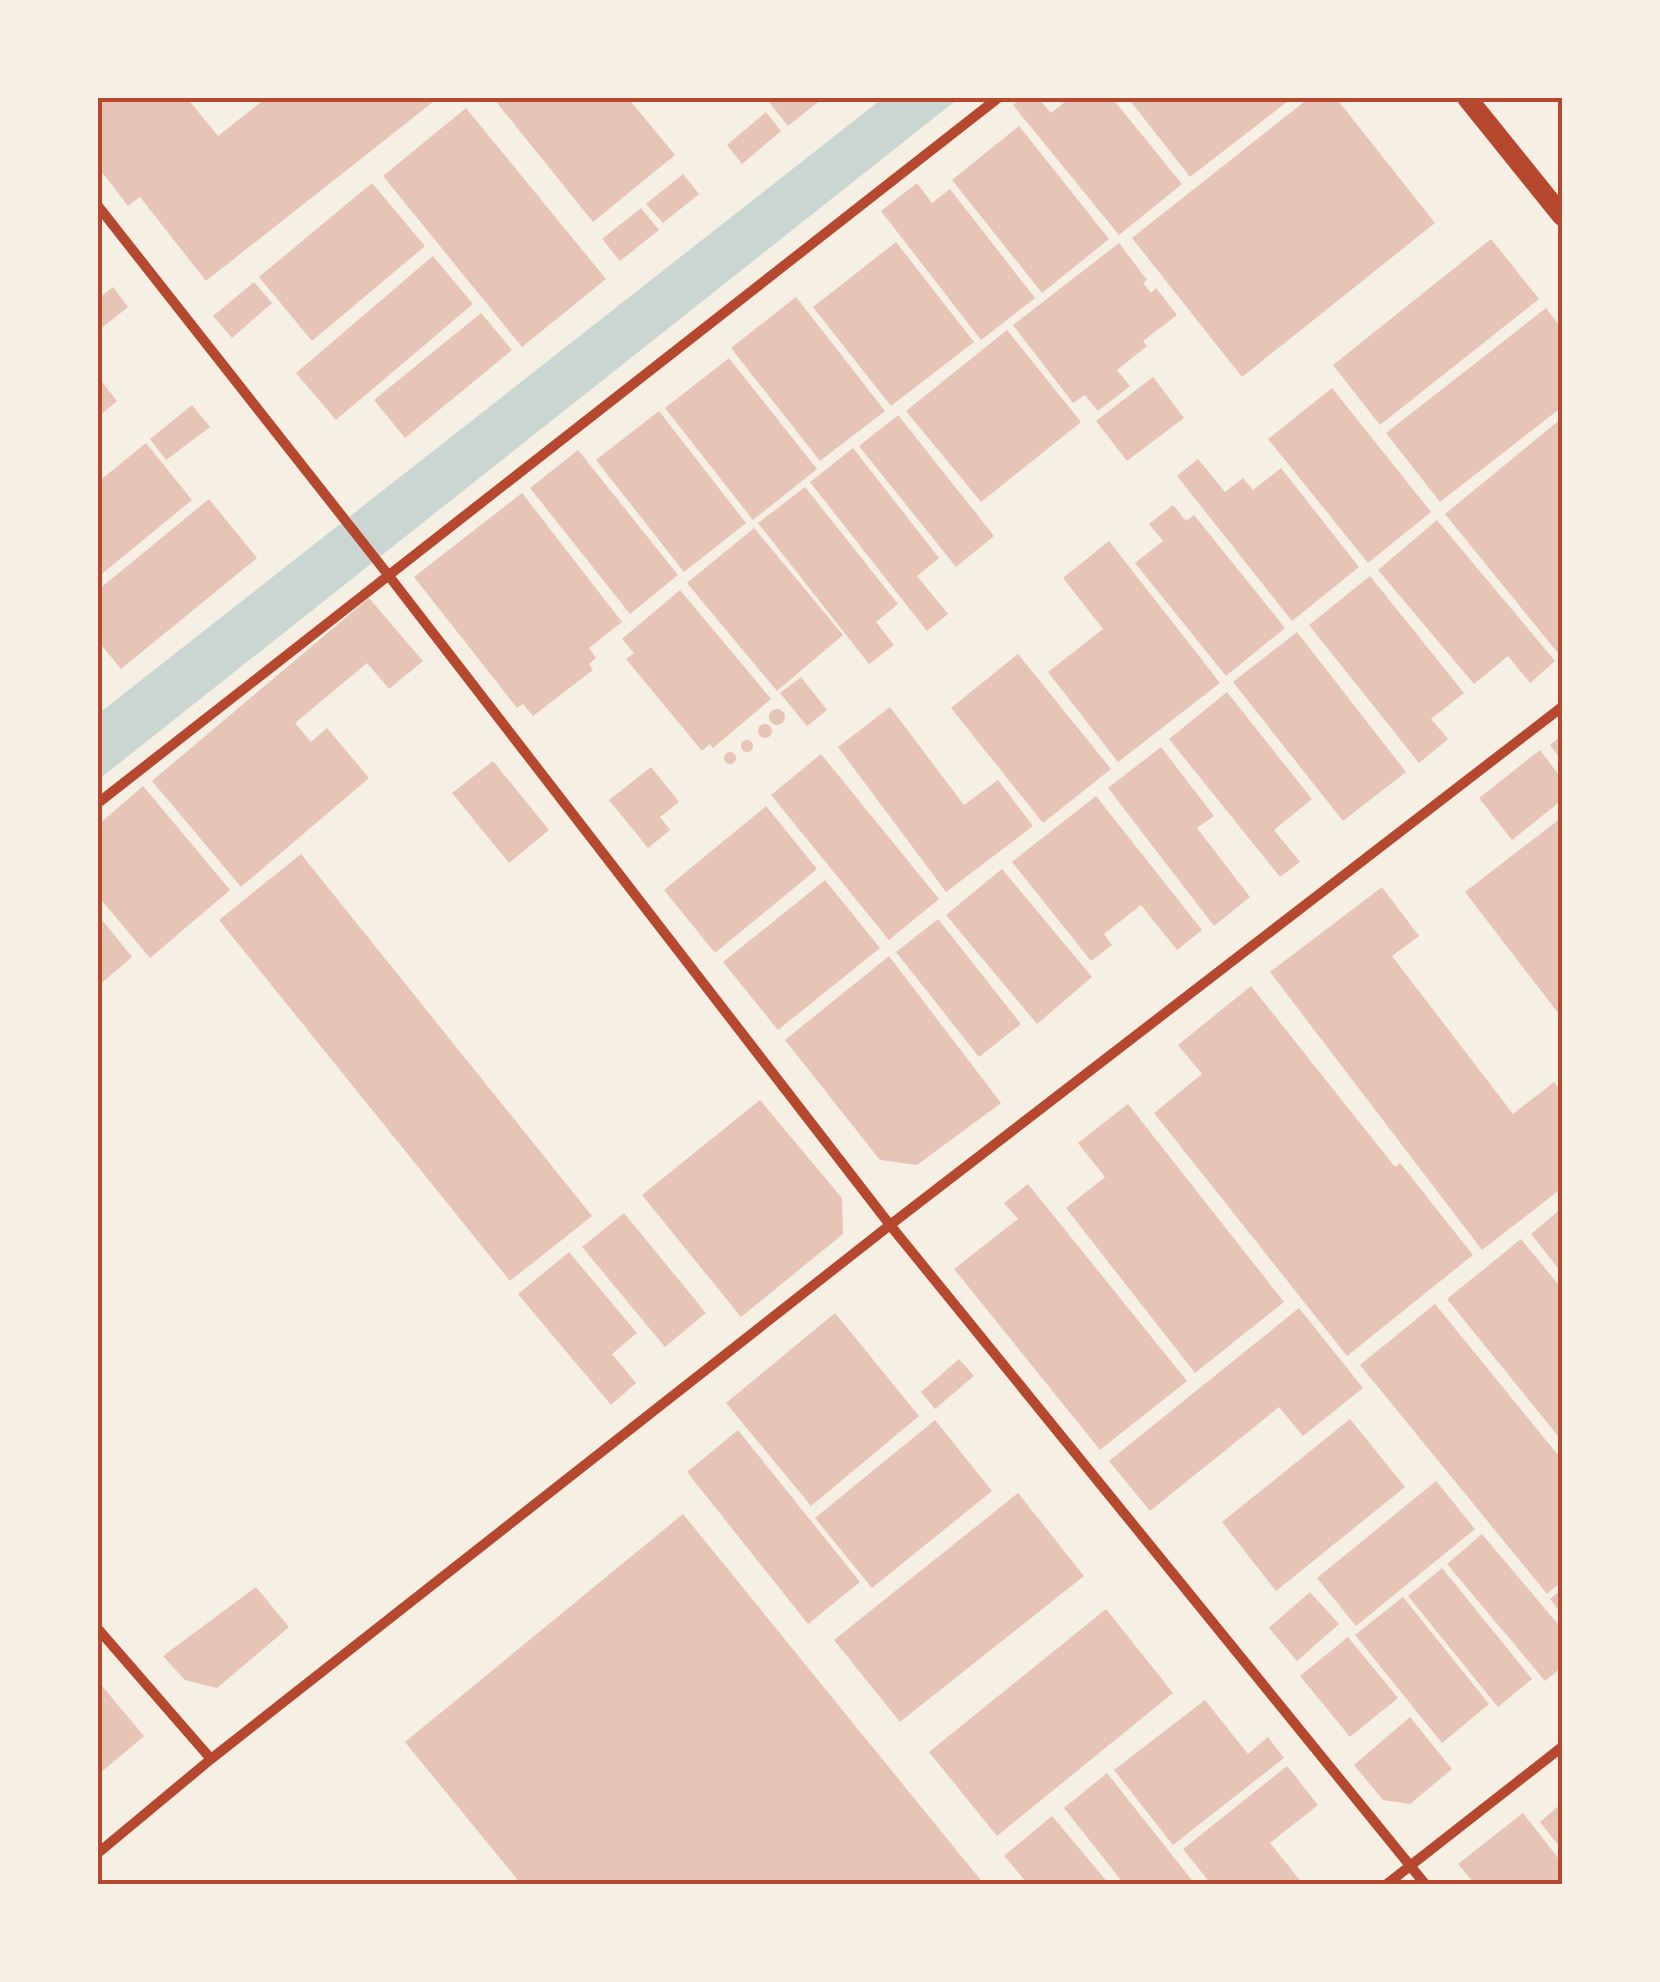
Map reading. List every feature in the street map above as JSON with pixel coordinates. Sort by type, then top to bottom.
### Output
[{"type":"main road","points":[[1467,98],[1562,216]]},
{"type":"street","points":[[98,803],[384,571],[998,98]]},
{"type":"street","points":[[98,206],[890,1225],[1425,1884]]},
{"type":"street","points":[[98,1853],[210,1759],[890,1225],[1562,707]]},
{"type":"street","points":[[98,1629],[210,1759]]},
{"type":"street","points":[[1387,1884],[1562,1748]]},
{"type":"shaded area","points":[[883,98],[959,98],[98,780],[98,714]]},
{"type":"building","points":[[98,98],[187,98],[218,136],[266,98],[438,98],[206,281],[140,197],[128,206],[98,167]]},
{"type":"building","points":[[493,98],[628,98],[675,155],[593,222]]},
{"type":"building","points":[[823,98],[788,126],[768,101]]},
{"type":"building","points":[[1022,98],[1038,98],[1051,113],[1070,98],[1112,98],[1182,184],[1119,235],[1013,105]]},
{"type":"building","points":[[1128,98],[1292,98],[1190,177]]},
{"type":"building","points":[[1309,98],[1336,98],[1435,223],[1242,377],[1132,238]]},
{"type":"building","points":[[466,108],[606,279],[522,347],[383,176]]},
{"type":"building","points":[[766,112],[781,131],[742,164],[727,145]]},
{"type":"building","points":[[1019,126],[1109,239],[1042,293],[952,180]]},
{"type":"building","points":[[683,174],[699,194],[663,223],[646,204]]},
{"type":"building","points":[[372,183],[425,246],[312,341],[259,277]]},
{"type":"building","points":[[917,183],[932,203],[950,189],[1035,298],[981,340],[881,211]]},
{"type":"building","points":[[641,208],[659,230],[620,261],[602,239]]},
{"type":"building","points":[[1491,239],[1539,299],[1380,425],[1333,365]]},
{"type":"building","points":[[896,242],[974,342],[891,406],[813,307]]},
{"type":"building","points":[[1119,243],[1147,280],[1143,283],[1151,293],[1156,288],[1177,315],[1143,341],[1147,346],[1117,370],[1130,386],[1098,411],[1085,395],[1073,403],[1013,325]]},
{"type":"building","points":[[433,256],[473,304],[336,420],[296,373]]},
{"type":"building","points":[[254,282],[272,303],[232,338],[213,316]]},
{"type":"building","points":[[113,287],[128,307],[98,331],[98,299]]},
{"type":"building","points":[[796,297],[885,411],[820,461],[731,348]]},
{"type":"building","points":[[1546,308],[1562,329],[1562,407],[1440,502],[1386,433]]},
{"type":"building","points":[[481,313],[512,350],[405,438],[374,400]]},
{"type":"building","points":[[1007,330],[1081,422],[981,502],[906,411]]},
{"type":"building","points":[[729,358],[817,469],[753,520],[665,408]]},
{"type":"building","points":[[98,377],[117,401],[98,417]]},
{"type":"building","points":[[1153,377],[1184,418],[1127,461],[1096,421]]},
{"type":"building","points":[[1332,388],[1431,512],[1368,563],[1268,439]]},
{"type":"building","points":[[192,405],[210,427],[166,460],[150,439]]},
{"type":"building","points":[[659,411],[746,523],[684,572],[596,460]]},
{"type":"building","points":[[898,415],[994,536],[956,567],[859,446]]},
{"type":"building","points":[[1562,418],[1562,658],[1445,514]]},
{"type":"building","points":[[146,443],[192,500],[98,577],[98,482]]},
{"type":"building","points":[[853,448],[939,558],[917,576],[948,614],[927,631],[810,482]]},
{"type":"building","points":[[578,450],[678,575],[630,614],[530,488]]},
{"type":"building","points":[[1198,459],[1225,492],[1243,478],[1253,490],[1281,468],[1359,567],[1292,621],[1177,476]]},
{"type":"building","points":[[805,487],[898,604],[876,622],[894,645],[869,664],[758,523]]},
{"type":"building","points":[[522,493],[622,622],[589,648],[596,658],[589,664],[593,670],[533,716],[523,704],[517,708],[414,577]]},
{"type":"building","points":[[209,499],[257,558],[121,669],[98,641],[98,590]]},
{"type":"building","points":[[1173,505],[1186,521],[1194,515],[1285,628],[1226,676],[1135,563],[1163,541],[1149,524]]},
{"type":"building","points":[[1437,520],[1555,661],[1530,683],[1508,656],[1474,684],[1378,570]]},
{"type":"building","points":[[754,528],[843,635],[777,691],[687,583]]},
{"type":"building","points":[[1109,541],[1220,683],[1118,762],[1048,672],[1103,629],[1063,578]]},
{"type":"building","points":[[1370,576],[1464,693],[1431,719],[1448,739],[1419,763],[1309,625]]},
{"type":"building","points":[[680,590],[771,699],[713,748],[710,744],[702,751],[626,659],[634,653],[622,639]]},
{"type":"building","points":[[369,598],[423,661],[389,689],[367,663],[295,723],[311,742],[327,728],[369,778],[241,887],[152,781]]},
{"type":"building","points":[[1297,632],[1406,772],[1343,821],[1233,682]]},
{"type":"building","points":[[1018,654],[1111,769],[1043,823],[951,708]]},
{"type":"building","points":[[801,677],[827,710],[807,726],[780,693]]},
{"type":"building","points":[[1227,692],[1312,799],[1274,830],[1300,862],[1280,877],[1169,739]]},
{"type":"building","points":[[890,707],[964,805],[998,780],[1033,826],[946,892],[838,747]]},
{"type":"building","points":[[777,709],[785,717],[777,725],[769,717]]},
{"type":"building","points":[[765,724],[772,731],[765,738],[758,731]]},
{"type":"building","points":[[1562,735],[1562,761],[1550,745]]},
{"type":"building","points":[[742,741],[752,741],[752,751],[742,751]]},
{"type":"building","points":[[1161,747],[1214,816],[1197,828],[1250,897],[1214,926],[1108,788]]},
{"type":"building","points":[[1540,750],[1562,779],[1562,800],[1512,840],[1479,798]]},
{"type":"building","points":[[730,752],[736,758],[730,764],[724,758]]},
{"type":"building","points":[[821,754],[939,899],[889,940],[771,795]]},
{"type":"building","points":[[493,761],[549,830],[509,863],[452,793]]},
{"type":"building","points":[[651,767],[679,802],[660,817],[670,830],[648,848],[609,800]]},
{"type":"building","points":[[143,786],[230,890],[150,958],[98,896],[98,825]]},
{"type":"building","points":[[1096,796],[1202,930],[1177,950],[1141,905],[1104,934],[1112,945],[1091,961],[1012,862]]},
{"type":"building","points":[[766,806],[817,869],[715,953],[664,890]]},
{"type":"building","points":[[1562,817],[1562,1018],[1465,892]]},
{"type":"building","points":[[301,854],[592,1216],[510,1281],[219,920]]},
{"type":"building","points":[[1002,869],[1092,977],[1037,1024],[946,915]]},
{"type":"building","points":[[825,880],[880,948],[778,1030],[723,962]]},
{"type":"building","points":[[1382,887],[1419,936],[1392,956],[1513,1114],[1554,1082],[1562,1093],[1562,1188],[1482,1250],[1270,972]]},
{"type":"building","points":[[98,915],[132,957],[98,986]]},
{"type":"building","points":[[938,919],[1021,1024],[979,1057],[896,952]]},
{"type":"building","points":[[889,956],[1001,1103],[917,1165],[880,1160],[785,1040]]},
{"type":"building","points":[[1251,986],[1395,1167],[1400,1163],[1473,1255],[1347,1356],[1154,1113],[1202,1074],[1178,1045]]},
{"type":"building","points":[[760,1100],[842,1198],[843,1234],[741,1317],[642,1195]]},
{"type":"building","points":[[1128,1104],[1284,1302],[1195,1373],[1066,1208],[1105,1177],[1078,1143]]},
{"type":"building","points":[[1028,1184],[1187,1381],[1100,1450],[954,1269],[1018,1219],[1004,1203]]},
{"type":"building","points":[[1562,1208],[1562,1273],[1531,1234]]},
{"type":"building","points":[[624,1213],[706,1313],[665,1347],[582,1247]]},
{"type":"building","points":[[1521,1239],[1562,1289],[1562,1441],[1447,1299]]},
{"type":"building","points":[[569,1252],[637,1333],[612,1354],[636,1383],[611,1405],[518,1294]]},
{"type":"building","points":[[1435,1304],[1562,1460],[1562,1581],[1547,1594],[1360,1365]]},
{"type":"building","points":[[1299,1308],[1363,1388],[1303,1436],[1279,1407],[1150,1511],[1109,1461]]},
{"type":"building","points":[[835,1313],[919,1416],[811,1506],[726,1403]]},
{"type":"building","points":[[959,1359],[974,1376],[935,1409],[921,1392]]},
{"type":"building","points":[[1350,1419],[1405,1487],[1276,1591],[1222,1522]]},
{"type":"building","points":[[935,1420],[992,1491],[872,1588],[815,1518]]},
{"type":"building","points":[[738,1430],[860,1582],[808,1624],[687,1472]]},
{"type":"building","points":[[1436,1481],[1475,1529],[1356,1626],[1317,1578]]},
{"type":"building","points":[[1018,1493],[1084,1576],[900,1722],[834,1640]]},
{"type":"building","points":[[683,1514],[984,1884],[521,1884],[405,1742]]},
{"type":"building","points":[[1482,1534],[1562,1629],[1562,1667],[1545,1681],[1447,1564]]},
{"type":"building","points":[[1442,1568],[1532,1679],[1498,1707],[1408,1596]]},
{"type":"building","points":[[256,1587],[289,1627],[217,1688],[185,1680],[163,1656]]},
{"type":"building","points":[[1562,1589],[1562,1614],[1550,1599]]},
{"type":"building","points":[[1310,1592],[1339,1624],[1297,1661],[1269,1628]]},
{"type":"building","points":[[1403,1597],[1489,1704],[1442,1743],[1355,1635]]},
{"type":"building","points":[[1106,1609],[1173,1693],[997,1836],[929,1752]]},
{"type":"building","points":[[1348,1637],[1398,1698],[1350,1737],[1300,1676]]},
{"type":"building","points":[[98,1681],[144,1736],[98,1775]]},
{"type":"building","points":[[1205,1700],[1248,1754],[1268,1737],[1284,1758],[1173,1845],[1114,1770]]},
{"type":"building","points":[[1410,1717],[1452,1769],[1410,1804],[1383,1800],[1354,1765]]},
{"type":"building","points":[[1287,1766],[1318,1805],[1270,1843],[1303,1884],[1211,1884],[1183,1849]]},
{"type":"building","points":[[1107,1773],[1195,1884],[1124,1884],[1064,1808]]},
{"type":"building","points":[[1562,1803],[1562,1850],[1540,1822]]},
{"type":"building","points":[[1523,1813],[1562,1863],[1562,1884],[1475,1884],[1458,1864]]},
{"type":"building","points":[[1052,1816],[1109,1884],[1028,1884],[1004,1856]]}]
